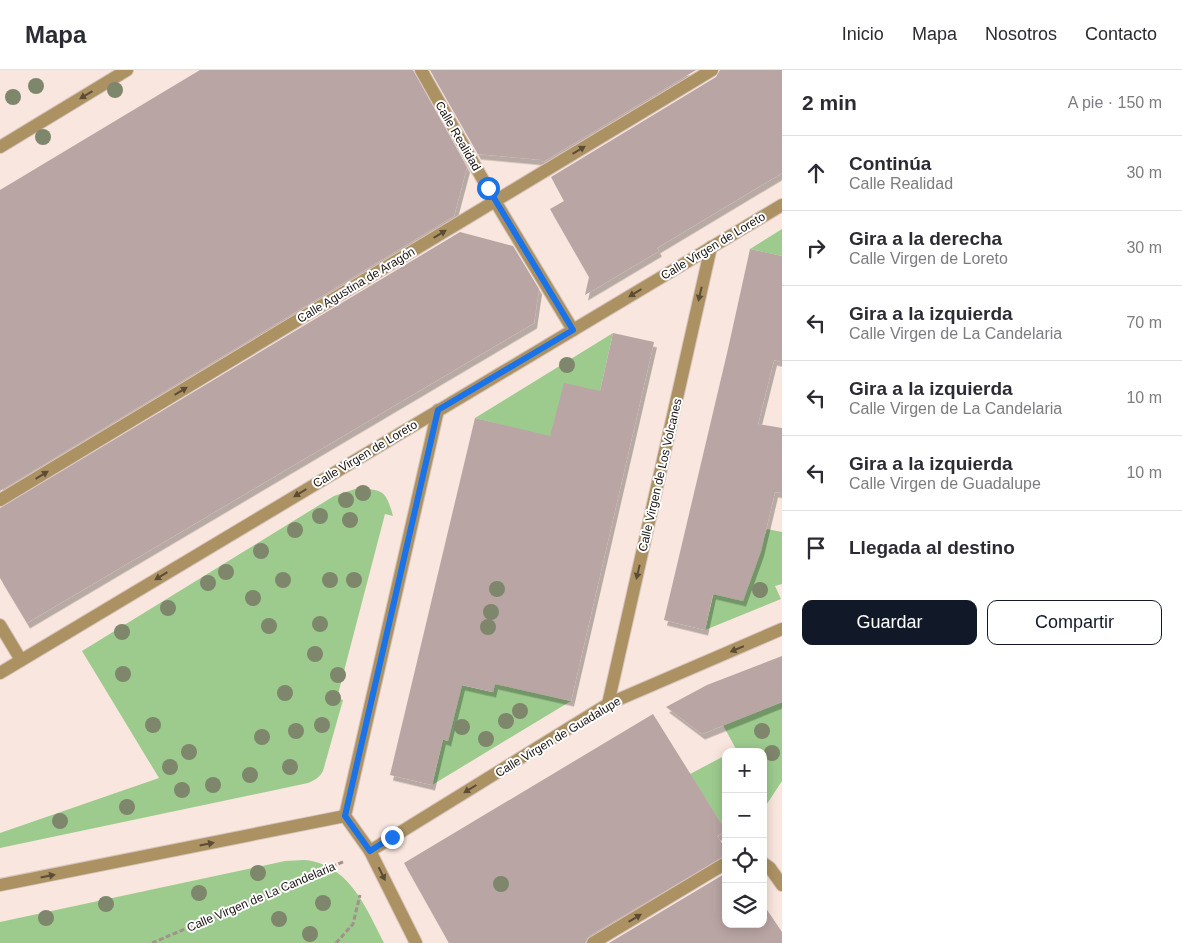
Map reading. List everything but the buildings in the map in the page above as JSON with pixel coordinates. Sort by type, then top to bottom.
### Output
[{"type":"street","points":[[0,147],[127,70]]},
{"type":"street","name":"Calle Realidad","points":[[420,70],[495,201],[573,330]]},
{"type":"street","name":"Calle Agustina de Aragón","points":[[0,500],[712,70]]},
{"type":"street","name":"Calle Virgen de Loreto","points":[[0,673],[782,205]]},
{"type":"street","name":"Calle Virgen de Los Volcanes","points":[[608,704],[711,247]]},
{"type":"street","points":[[416,943],[370,851],[345,816],[438,410]]},
{"type":"street","points":[[0,625],[22,660]]},
{"type":"street","name":"Calle Virgen de Guadalupe","points":[[370,851],[608,704],[782,629]]},
{"type":"street","points":[[0,886],[345,816]]},
{"type":"street","points":[[593,943],[722,865]]},
{"type":"street","points":[[767,866],[782,885]]},
{"type":"path","name":"Calle Virgen de La Candelaria","points":[[152,943],[370,851]]},
{"type":"path","points":[[336,943],[353,924],[370,851]]},
{"type":"green space","points":[[782,229],[782,256],[750,249]]},
{"type":"green space","points":[[613,333],[600,391],[533,521],[518,429],[475,418]]},
{"type":"green space","points":[[358,488],[382,493],[388,501],[393,516],[385,514],[337,698],[343,700],[323,771],[318,777],[308,783],[0,848],[0,833],[159,778],[82,651],[334,496]]},
{"type":"green space","points":[[729,529],[764,537],[767,529],[782,532],[782,584],[775,586],[781,599],[705,630]]},
{"type":"green space","points":[[495,683],[571,701],[432,785],[443,739],[447,741],[456,684],[492,692]]},
{"type":"green space","points":[[782,702],[782,781],[767,804],[767,748],[735,748],[723,725]]},
{"type":"green space","points":[[722,757],[722,825],[690,774]]},
{"type":"green space","points":[[285,861],[312,861],[338,873],[357,893],[384,943],[0,943],[0,922]]},
{"type":"route","points":[[392,837],[370,851],[345,816],[438,410],[573,330],[488,188]]}]
